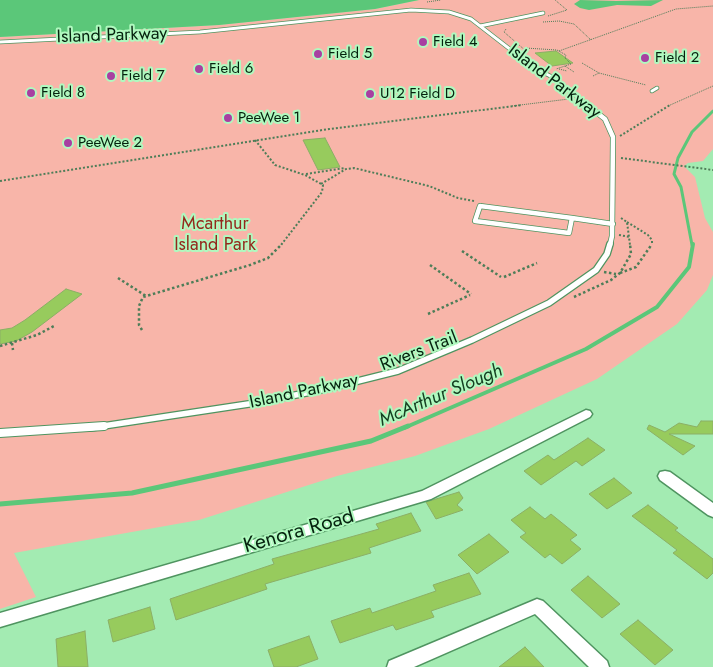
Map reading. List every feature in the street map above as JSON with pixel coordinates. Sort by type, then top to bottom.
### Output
[{"type":"street","name":"Kenora Road","points":[[0,620],[426,495],[586,414]]},
{"type":"street","points":[[666,476],[713,511]]},
{"type":"street","points":[[395,667],[537,606],[602,667]]},
{"type":"lane","name":"Island Parkway","points":[[0,42],[200,32],[418,10],[457,14],[469,18],[538,71],[554,78],[604,119],[613,137],[613,224],[606,254],[602,264],[590,277],[550,303],[480,336],[398,371],[326,389],[99,427],[0,433]]},
{"type":"lane","points":[[480,26],[543,13]]},
{"type":"lane","points":[[487,20],[493,24]]},
{"type":"lane","points":[[652,91],[656,88]]},
{"type":"lane","points":[[572,218],[569,233],[475,220],[480,206],[572,218],[613,224]]},
{"type":"path","points":[[546,17],[566,12],[567,10],[555,0]]},
{"type":"path","points":[[508,28],[504,32],[525,48],[559,51],[676,9],[713,6]]},
{"type":"path","points":[[538,22],[559,21],[574,24],[579,28],[580,32],[591,40]]},
{"type":"path","points":[[512,51],[525,51],[525,48]]},
{"type":"path","points":[[559,51],[566,56],[565,58],[571,64],[559,69]]},
{"type":"path","points":[[582,63],[599,73],[656,88]]},
{"type":"path","points":[[565,66],[574,72]]},
{"type":"path","points":[[552,68],[567,71]]},
{"type":"path","points":[[593,76],[599,73]]},
{"type":"path","points":[[633,86],[639,83]]},
{"type":"path","points":[[617,136],[631,131],[671,104],[713,86]]},
{"type":"path","points":[[0,181],[255,140],[578,98]]},
{"type":"path","points":[[142,330],[139,325],[139,306],[146,296],[268,258],[276,251],[322,192],[323,186],[321,184],[305,175],[275,165],[255,140]]},
{"type":"path","points":[[619,164],[620,158],[713,170]]},
{"type":"path","points":[[321,184],[346,169]]},
{"type":"path","points":[[305,175],[316,171],[362,169],[429,186],[458,198],[477,201],[480,206]]},
{"type":"path","points":[[592,283],[568,299],[592,290],[618,274],[630,271],[636,267],[652,245],[652,240],[648,235],[619,218],[619,211]]},
{"type":"path","points":[[618,274],[631,254],[628,222]]},
{"type":"path","points":[[617,242],[618,228]]},
{"type":"path","points":[[618,235],[630,237]]},
{"type":"path","points":[[462,251],[502,277],[537,263]]},
{"type":"path","points":[[428,314],[471,294],[430,265]]},
{"type":"path","points":[[598,278],[610,265]]},
{"type":"path","points":[[603,272],[618,274]]},
{"type":"path","points":[[118,278],[130,283],[146,296]]},
{"type":"path","points":[[0,346],[12,344],[37,335],[54,326]]},
{"type":"path","points":[[12,344],[13,350]]},
{"type":"green space","name":"Mcarthur Island Park","points":[[419,0],[713,0],[713,149],[703,161],[688,163],[684,166],[695,177],[705,218],[713,232],[713,275],[707,290],[677,324],[597,379],[489,429],[415,456],[337,476],[199,520],[14,553],[36,597],[0,609],[0,37],[219,25],[375,9]]},
{"type":"shaded area","points":[[0,0],[419,0],[375,9],[219,25],[0,37]]},
{"type":"shaded area","points":[[580,0],[663,0],[651,6],[617,5],[589,10],[574,4]]},
{"type":"building","points":[[556,51],[573,63],[552,66],[535,53]]},
{"type":"building","points":[[325,138],[340,167],[318,170],[303,140]]},
{"type":"building","points":[[66,289],[82,294],[32,332],[16,341],[0,344],[0,330],[12,328],[25,320]]},
{"type":"building","points":[[701,421],[713,421],[713,434],[669,434],[695,446],[683,455],[647,429],[649,425],[665,432],[679,423],[697,427]]},
{"type":"building","points":[[588,438],[605,450],[582,466],[576,461],[541,485],[524,471],[548,455],[554,460]]},
{"type":"building","points":[[614,478],[632,493],[607,509],[589,494]]},
{"type":"building","points":[[459,492],[463,498],[457,505],[463,510],[436,519],[426,502]]},
{"type":"building","points":[[648,505],[678,528],[675,530],[713,559],[713,573],[707,579],[673,553],[677,550],[632,516]]},
{"type":"building","points":[[530,507],[545,519],[551,514],[577,535],[570,540],[581,549],[562,564],[550,554],[545,558],[520,537],[526,533],[511,520]]},
{"type":"building","points":[[411,513],[421,531],[369,548],[371,553],[265,584],[267,589],[176,620],[170,599],[274,564],[272,559],[379,529],[376,524]]},
{"type":"building","points":[[489,534],[509,552],[477,574],[458,555]]},
{"type":"building","points":[[469,573],[481,594],[431,611],[434,617],[396,630],[393,625],[340,643],[331,621],[370,608],[372,613],[436,591],[433,585]]},
{"type":"building","points":[[588,576],[620,604],[602,618],[571,590]]},
{"type":"building","points":[[150,607],[155,629],[113,642],[108,620]]},
{"type":"building","points":[[638,620],[673,650],[655,665],[620,634]]},
{"type":"building","points":[[85,631],[88,667],[58,667],[56,639]]},
{"type":"building","points":[[309,636],[318,659],[296,667],[274,667],[268,650]]},
{"type":"building","points":[[525,647],[544,667],[499,667]]},
{"type":"waterway","name":"McArthur Slough","points":[[692,245],[681,187],[674,174],[678,158],[692,132],[713,111]]},
{"type":"waterway","name":"McArthur Slough","points":[[404,428],[586,349],[657,307],[689,267],[693,244]]},
{"type":"waterway","name":"McArthur Slough","points":[[0,504],[132,493],[371,441],[408,426]]},
{"type":"place","name":"Field 4","points":[[423,42]]},
{"type":"place","name":"Field 5","points":[[318,54]]},
{"type":"place","name":"Field 2","points":[[645,58]]},
{"type":"place","name":"Field 6","points":[[199,69]]},
{"type":"place","name":"Field 7","points":[[111,76]]},
{"type":"place","name":"Field 8","points":[[31,93]]},
{"type":"place","name":"U12 Field D","points":[[370,94]]},
{"type":"place","name":"PeeWee 1","points":[[228,118]]},
{"type":"place","name":"PeeWee 2","points":[[68,143]]}]
